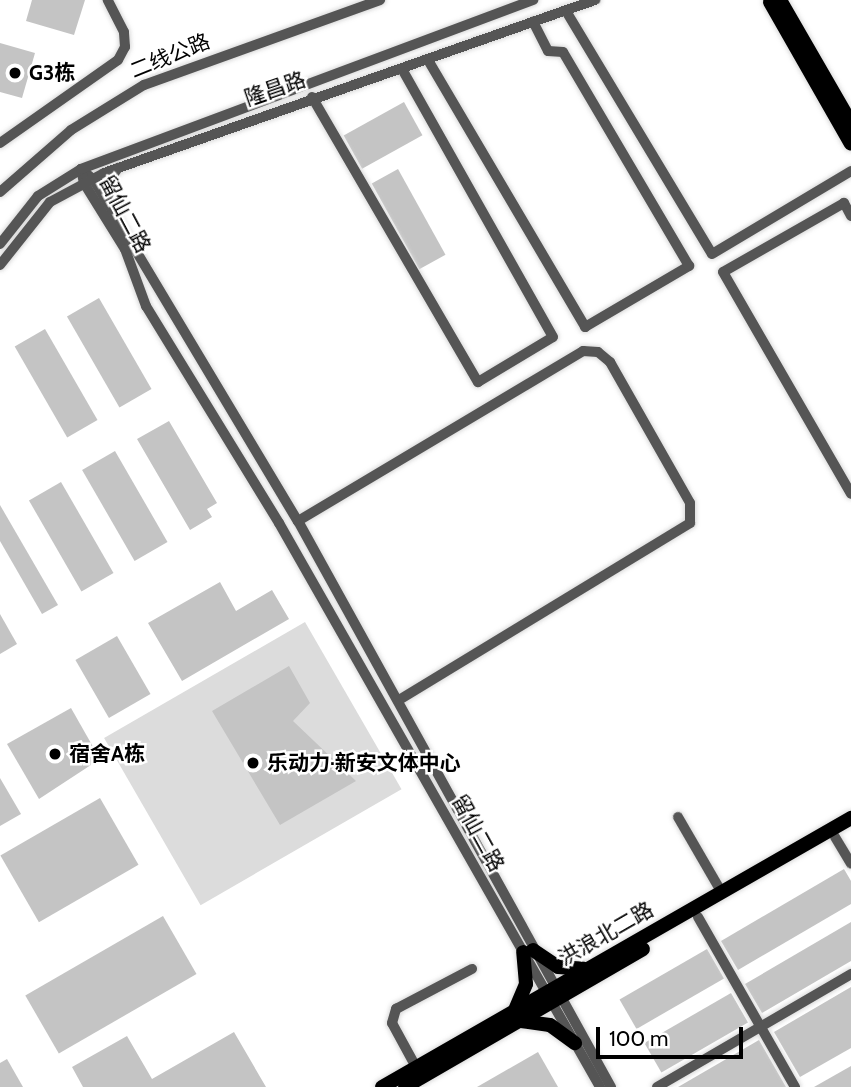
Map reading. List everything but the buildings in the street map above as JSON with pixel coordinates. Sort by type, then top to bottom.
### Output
[{"type":"main road","points":[[773,1],[851,123]]},
{"type":"main road","points":[[773,1],[851,144]]},
{"type":"main road","name":"洪浪北二路","points":[[553,995],[589,969],[851,818]]},
{"type":"main road","name":"洪浪北二路","points":[[405,1087],[553,995],[698,917],[851,828]]},
{"type":"main road","points":[[575,1043],[550,1025],[517,1016],[526,984],[528,951],[558,967],[589,969]]},
{"type":"main road","name":"洪浪北二路","points":[[382,1087],[517,1016]]},
{"type":"street","points":[[0,143],[118,60],[125,47],[124,32],[108,0]]},
{"type":"street","name":"二线公路","points":[[0,192],[71,130],[144,85],[380,0]]},
{"type":"street","name":"隆昌路","points":[[0,244],[38,196],[81,169],[533,0]]},
{"type":"street","name":"隆昌路","points":[[0,265],[38,213],[88,181],[118,167],[595,0]]},
{"type":"street","points":[[566,11],[712,254],[851,171]]},
{"type":"street","points":[[428,60],[585,327],[689,266],[563,52],[548,51],[533,22]]},
{"type":"street","points":[[312,97],[478,382],[554,337],[402,69]]},
{"type":"street","points":[[110,207],[108,187],[118,167]]},
{"type":"street","name":"留仙二路","points":[[81,169],[125,250],[144,299],[279,523],[553,995],[611,1087]]},
{"type":"street","name":"留仙二路","points":[[88,181],[110,207],[298,521],[400,699],[528,951]]},
{"type":"street","points":[[851,216],[844,203],[723,272],[851,494]]},
{"type":"street","points":[[144,299],[160,291]]},
{"type":"street","points":[[298,521],[583,351],[598,352],[610,362],[690,503],[690,523],[400,699]]},
{"type":"street","points":[[678,817],[722,892]]},
{"type":"street","points":[[835,837],[851,864]]},
{"type":"street","points":[[698,917],[795,1087]]},
{"type":"street","points":[[416,1068],[392,1023],[396,1009],[472,969]]},
{"type":"street","points":[[657,1087],[851,974]]},
{"type":"street","name":"留仙二路","points":[[553,995],[575,1043],[600,1087]]},
{"type":"shaded area","name":"乐动力·新安文体中心","points":[[305,622],[402,789],[201,905],[104,738]]},
{"type":"place","name":"G3栋","points":[[15,73]]},
{"type":"place","name":"宿舍A栋","points":[[55,754]]},
{"type":"place","name":"乐动力·新安文体中心","points":[[253,763]]}]
